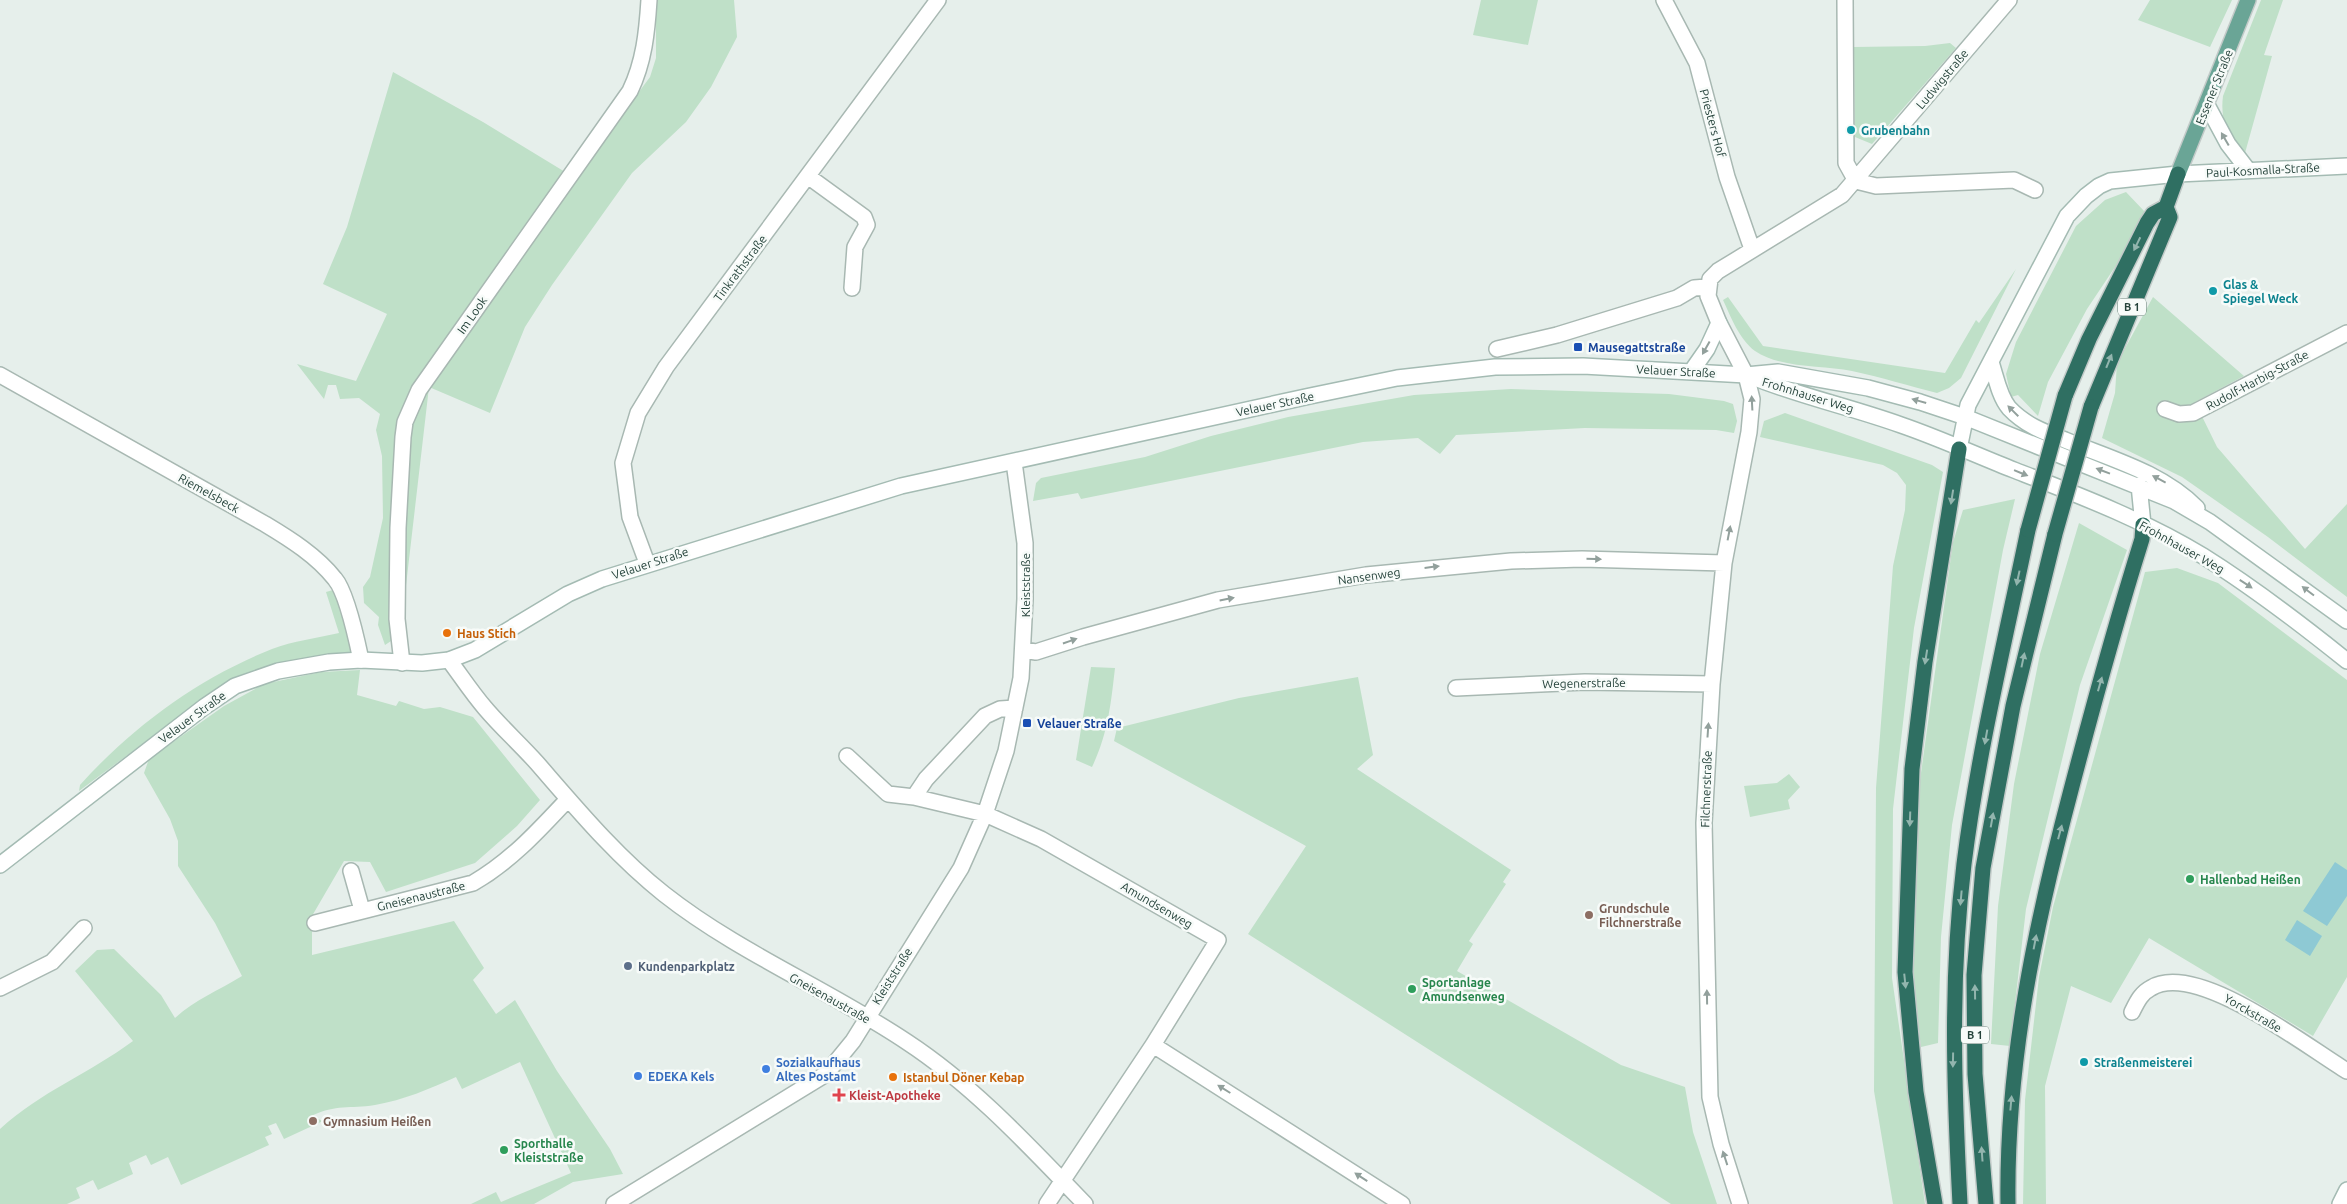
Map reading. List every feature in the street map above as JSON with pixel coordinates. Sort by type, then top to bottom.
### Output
[{"type":"highway","name":"B 1","points":[[1986,1204],[1975,1074],[1974,975],[1983,868],[2013,706],[2055,534],[2091,406],[2170,217],[2166,207],[2178,174]]},
{"type":"highway","points":[[1960,1204],[1953,1077],[1955,975],[1964,864],[1992,699],[2028,530],[2065,396],[2089,340],[2147,223],[2153,214],[2166,207]]},
{"type":"highway","points":[[1935,1204],[1916,1092],[1904,972],[1912,769],[1925,662],[1959,449]]},
{"type":"highway","points":[[2008,1204],[2010,1105],[2021,1012],[2040,917],[2086,730],[2142,539],[2143,525]]},
{"type":"main road","name":"Essener Straße","points":[[2178,174],[2248,0]]},
{"type":"street","name":"Im Look","points":[[402,663],[397,619],[398,528],[402,437],[411,406],[419,390],[630,91],[639,74],[644,53],[648,0]]},
{"type":"street","name":"Tinkrathstraße","points":[[647,563],[630,517],[623,463],[638,413],[666,367],[809,177],[938,0]]},
{"type":"street","name":"Priesters Hof","points":[[1664,0],[1697,63],[1727,177],[1752,249]]},
{"type":"street","points":[[1846,0],[1846,163],[1856,180],[1876,186],[2014,180],[2035,190]]},
{"type":"street","name":"Ludwigstraße","points":[[1856,180],[2009,0]]},
{"type":"street","points":[[2207,105],[2228,144],[2248,170]]},
{"type":"street","name":"Paul-Kosmalla-Straße","points":[[2178,174],[2347,166]]},
{"type":"street","points":[[1959,449],[1968,405],[2026,291],[2067,216],[2075,206],[2099,186],[2110,181],[2178,174]]},
{"type":"street","points":[[809,177],[864,217],[867,225],[855,247],[852,288]]},
{"type":"street","points":[[1746,375],[1718,323],[1708,296],[1707,287],[1710,279],[1718,271],[1752,249],[1842,195],[1856,180]]},
{"type":"street","points":[[1497,349],[1557,335],[1677,298],[1694,288],[1707,287]]},
{"type":"street","points":[[1691,372],[1707,350],[1718,323]]},
{"type":"street","name":"Rudolf-Harbig-Straße","points":[[2165,409],[2179,414],[2193,413],[2347,333]]},
{"type":"street","points":[[1991,362],[2001,394],[2008,407],[2027,424],[2158,478],[2181,493],[2210,522]]},
{"type":"street","name":"Velauer Straße","points":[[0,865],[204,707],[235,686],[278,671],[329,662],[361,660],[402,663],[449,660],[483,646],[568,594],[602,579],[647,563],[901,486],[1397,378],[1495,367],[1583,366],[1746,375]]},
{"type":"street","name":"Frohnhauser Weg","points":[[1746,375],[1778,372],[1868,388],[1920,402],[1965,417],[2139,485],[2174,501],[2210,522],[2347,621]]},
{"type":"street","name":"Riemelsbeck","points":[[0,375],[265,524],[306,551],[337,580],[352,621],[361,660]]},
{"type":"street","name":"Frohnhauser Weg","points":[[1746,375],[1785,391],[1834,403],[1899,424],[2094,502],[2143,525],[2202,555],[2279,606],[2347,661]]},
{"type":"street","name":"Filchnerstraße","points":[[1740,1204],[1721,1144],[1710,1098],[1704,823],[1712,684],[1724,563],[1752,412],[1752,399],[1746,375]]},
{"type":"street","name":"Kleiststraße","points":[[614,1204],[826,1074],[867,1018],[961,868],[986,814],[1006,751],[1015,708],[1023,650],[1025,543],[1014,462]]},
{"type":"street","points":[[2139,485],[2143,525]]},
{"type":"street","name":"Nansenweg","points":[[1023,650],[1036,652],[1083,636],[1218,600],[1366,575],[1511,560],[1582,559],[1724,563]]},
{"type":"street","name":"Gneisenaustraße","points":[[449,660],[484,707],[611,847],[666,896],[784,973],[867,1018],[934,1060],[978,1096],[1085,1204]]},
{"type":"street","name":"Wegenerstraße","points":[[1456,688],[1585,682],[1712,684]]},
{"type":"street","points":[[914,797],[926,779],[985,716],[1000,709],[1015,708]]},
{"type":"street","points":[[847,756],[888,794],[914,797],[986,814]]},
{"type":"street","name":"Gneisenaustraße","points":[[315,923],[362,910],[395,904],[473,882],[496,869],[518,852],[568,799]]},
{"type":"street","name":"Amundsenweg","points":[[986,814],[1041,840],[1218,940],[1153,1045],[1047,1204]]},
{"type":"street","name":"Gneisenaustraße","points":[[351,871],[362,910]]},
{"type":"street","points":[[0,988],[52,962],[84,928]]},
{"type":"street","name":"Yorckstraße","points":[[2132,1012],[2142,995],[2152,986],[2179,983],[2198,986],[2246,1007],[2347,1071]]},
{"type":"street","points":[[1153,1045],[1402,1204]]},
{"type":"street","points":[[2340,1204],[2347,1190]]},
{"type":"green space","points":[[656,0],[734,0],[737,37],[711,87],[686,122],[632,173],[552,285],[525,327],[490,413],[429,387],[402,620],[394,639],[385,645],[378,625],[379,617],[364,603],[363,587],[370,577],[383,518],[382,456],[376,430],[380,414],[359,398],[340,399],[336,385],[328,385],[324,399],[297,364],[356,381],[387,314],[323,284],[347,227],[393,72],[483,122],[575,178],[650,77],[656,58]]},
{"type":"green space","points":[[1481,0],[1538,0],[1528,45],[1473,35]]},
{"type":"green space","points":[[2150,0],[2232,0],[2210,47],[2138,20]]},
{"type":"green space","points":[[2261,0],[2283,0],[2264,55],[2272,56],[2245,153],[2229,134],[2224,120],[2222,105],[2223,96]]},
{"type":"green space","points":[[1950,43],[1956,48],[1872,144],[1855,137],[1854,47],[1925,46]]},
{"type":"green space","points":[[2126,192],[2145,212],[2123,255],[2087,309],[2048,382],[2038,416],[2018,395],[2011,397],[2006,374],[2016,342],[2076,226],[2105,200]]},
{"type":"green space","points":[[2016,269],[1961,378],[1949,388],[1937,393],[1852,371],[1802,366],[1766,357],[1755,351],[1744,340],[1723,300],[1728,297],[1763,346],[1945,373],[1976,320],[1979,323]]},
{"type":"green space","points":[[2153,297],[2244,376],[2195,402],[2217,447],[2305,549],[2347,504],[2347,597],[2268,537],[2182,477],[2102,438],[2115,393],[2117,363]]},
{"type":"green space","points":[[1511,389],[1669,394],[1724,401],[1733,404],[1737,421],[1734,433],[1716,430],[1585,428],[1456,435],[1440,454],[1418,438],[1363,442],[1081,499],[1078,493],[1033,501],[1036,483],[1041,478],[1145,457],[1211,436],[1288,417],[1414,395]]},
{"type":"green space","points":[[1785,413],[1932,465],[1943,472],[1914,628],[1893,809],[1892,978],[1925,1204],[1893,1204],[1874,1091],[1876,788],[1893,566],[1905,510],[1906,485],[1897,473],[1883,465],[1760,437],[1764,421]]},
{"type":"green space","points":[[2015,499],[2003,550],[1952,825],[1941,937],[1938,1043],[1921,1047],[1913,983],[1916,809],[1953,542],[1963,510]]},
{"type":"green space","points":[[2079,523],[2127,550],[2080,685],[2026,909],[2010,1046],[1991,1044],[1998,906],[2014,784],[2040,654]]},
{"type":"green space","points":[[2177,568],[2218,583],[2347,680],[2347,977],[2313,1036],[2149,938],[2111,1003],[2071,986],[2045,1086],[2046,1204],[2023,1204],[2025,1100],[2039,977],[2053,907],[2145,572]]},
{"type":"green space","points":[[333,590],[350,638],[353,654],[331,658],[303,659],[265,670],[191,708],[79,791],[80,785],[122,743],[168,706],[193,689],[219,674],[272,649],[339,633],[326,592]]},
{"type":"green space","points":[[1091,667],[1115,668],[1110,706],[1102,743],[1092,767],[1076,760]]},
{"type":"green space","points":[[360,670],[357,695],[396,706],[399,701],[424,709],[440,707],[473,717],[540,800],[517,826],[475,863],[386,892],[370,862],[344,861],[312,916],[312,955],[454,921],[484,968],[473,980],[496,1014],[515,1000],[557,1071],[610,1149],[623,1174],[573,1182],[534,1204],[471,1204],[496,1192],[501,1202],[571,1173],[520,1062],[462,1089],[456,1077],[396,1100],[375,1105],[336,1108],[320,1112],[311,1116],[323,1121],[284,1139],[276,1123],[268,1126],[272,1134],[265,1137],[269,1145],[181,1185],[168,1157],[151,1165],[146,1155],[129,1163],[133,1174],[98,1190],[93,1180],[76,1188],[80,1198],[67,1204],[0,1204],[0,1129],[48,1093],[100,1063],[133,1041],[75,971],[97,950],[114,949],[161,995],[175,1018],[199,1000],[242,976],[215,923],[178,866],[178,841],[170,819],[144,773],[149,759],[224,706],[264,684],[321,672]]},
{"type":"green space","name":"Sportanlage Amundsenweg","points":[[1358,677],[1373,755],[1357,769],[1511,870],[1503,882],[1506,884],[1469,941],[1473,944],[1457,971],[1621,1065],[1685,1087],[1693,1132],[1717,1204],[1671,1204],[1248,934],[1306,846],[1114,741],[1117,728],[1239,698]]},
{"type":"green space","points":[[1789,774],[1800,787],[1788,800],[1790,809],[1750,817],[1744,786],[1777,783]]},
{"type":"water","points":[[2335,862],[2347,870],[2347,896],[2327,926],[2303,911]]},
{"type":"water","points":[[2297,920],[2322,936],[2310,956],[2285,940]]},
{"type":"place","name":"Grubenbahn","points":[[1851,130]]},
{"type":"place","name":"Glas & Spiegel Weck","points":[[2213,291]]},
{"type":"place","name":"Mausegattstraße","points":[[1578,347]]},
{"type":"place","name":"Haus Stich","points":[[447,633]]},
{"type":"place","name":"Velauer Straße","points":[[1027,723]]},
{"type":"place","name":"Hallenbad Heißen","points":[[2190,879]]},
{"type":"place","name":"Grundschule Filchnerstraße","points":[[1589,915]]},
{"type":"place","name":"Kundenparkplatz","points":[[628,966]]},
{"type":"place","name":"Sportanlage Amundsenweg","points":[[1412,989]]},
{"type":"place","name":"Straßenmeisterei","points":[[2084,1062]]},
{"type":"place","name":"Sozialkaufhaus Altes Postamt","points":[[766,1069]]},
{"type":"place","name":"EDEKA Kels","points":[[638,1076]]},
{"type":"place","name":"Istanbul Döner Kebap","points":[[893,1077]]},
{"type":"place","name":"Kleist-Apotheke","points":[[839,1095]]},
{"type":"place","name":"Gymnasium Heißen","points":[[313,1121]]},
{"type":"place","name":"Sporthalle Kleiststraße","points":[[504,1150]]}]
